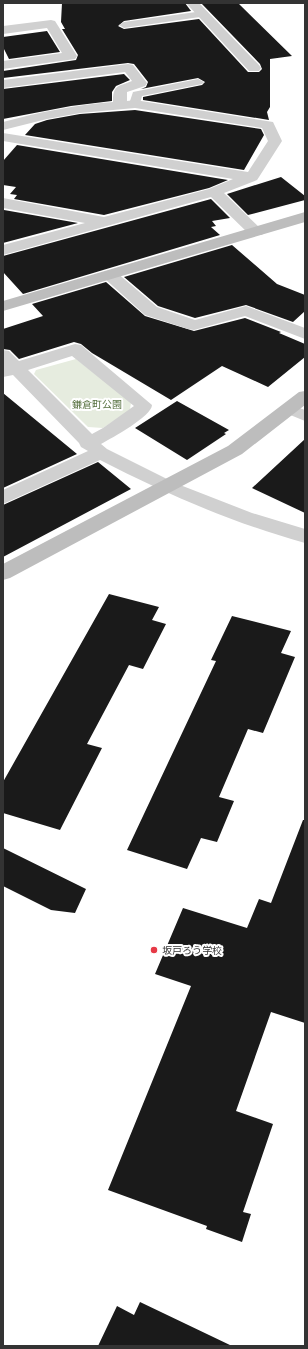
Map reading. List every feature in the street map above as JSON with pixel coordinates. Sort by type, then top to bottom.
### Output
[{"type":"street","points":[[192,3],[254,68]]},
{"type":"street","points":[[3,30],[51,24],[70,56],[3,65]]},
{"type":"street","points":[[3,84],[128,68],[140,83],[120,90],[120,105]]},
{"type":"street","points":[[3,126],[46,114],[135,104],[268,125],[275,141],[252,177],[214,192],[3,250]]},
{"type":"street","points":[[3,137],[252,177]]},
{"type":"street","points":[[214,192],[256,232]]},
{"type":"street","points":[[3,203],[104,222]]},
{"type":"street","points":[[3,306],[305,218]]},
{"type":"street","points":[[110,275],[150,311],[194,325],[246,311],[305,334]]},
{"type":"street","points":[[3,498],[94,448],[110,432],[142,408],[143,404],[75,349],[7,365]]},
{"type":"street","points":[[7,365],[94,448],[168,487],[246,518],[305,536]]},
{"type":"street","points":[[3,573],[168,487],[235,450],[297,413],[305,396]]},
{"type":"lane","points":[[124,25],[203,14]]},
{"type":"lane","points":[[135,104],[136,94],[198,82]]},
{"type":"green space","name":"鎌倉町公園","points":[[76,359],[131,402],[130,410],[103,428],[88,427],[34,374],[36,370]]},
{"type":"building","points":[[62,3],[185,3],[191,11],[124,21],[118,26],[124,29],[199,19],[248,72],[259,72],[262,69],[260,64],[201,3],[238,3],[292,56],[270,59],[270,107],[267,112],[269,120],[143,100],[143,97],[202,85],[205,82],[198,78],[141,89],[146,87],[148,82],[134,64],[128,63],[3,78],[3,71],[76,60],[78,55],[62,29],[65,29],[61,22]]},
{"type":"building","points":[[47,31],[60,52],[9,59],[3,47],[3,37]]},
{"type":"building","points":[[124,74],[130,80],[116,86],[112,92],[112,101],[71,106],[3,119],[3,89]]},
{"type":"building","points":[[135,110],[261,129],[264,135],[244,170],[25,135],[35,124],[47,120],[80,114]]},
{"type":"building","points":[[17,145],[228,180],[209,188],[104,215],[14,199],[17,195],[10,194],[16,187],[3,185],[3,161]]},
{"type":"building","points":[[281,177],[305,196],[305,200],[248,215],[227,194]]},
{"type":"building","points":[[211,199],[230,218],[212,221],[216,226],[211,227],[220,235],[23,294],[3,272],[3,256]]},
{"type":"building","points":[[4,210],[78,223],[3,243]]},
{"type":"building","points":[[232,245],[277,284],[305,295],[305,311],[293,322],[246,305],[195,318],[158,306],[124,277]]},
{"type":"building","points":[[106,282],[145,316],[194,331],[245,318],[281,332],[279,333],[305,344],[305,357],[268,387],[222,366],[171,400],[92,353],[81,344],[74,342],[19,359],[10,350],[3,349],[3,329],[43,316],[32,304]]},
{"type":"building","points":[[3,393],[77,454],[3,488]]},
{"type":"building","points":[[177,401],[229,430],[224,433],[226,434],[187,460],[135,428]]},
{"type":"building","points":[[305,439],[305,513],[252,488]]},
{"type":"building","points":[[98,462],[131,489],[3,557],[3,505]]},
{"type":"building","points":[[109,594],[159,607],[152,620],[166,624],[143,669],[129,665],[87,744],[102,748],[60,830],[3,813],[3,782]]},
{"type":"building","points":[[232,616],[291,631],[281,653],[295,657],[263,733],[248,729],[219,797],[234,801],[217,842],[201,838],[187,869],[127,850],[216,661],[211,660]]},
{"type":"building","points":[[303,820],[305,820],[305,1023],[271,1012],[236,1111],[273,1124],[243,1212],[251,1214],[242,1242],[206,1229],[207,1226],[108,1190],[191,986],[155,974],[183,908],[247,928],[259,899],[271,903]]},
{"type":"building","points":[[3,848],[86,889],[75,913],[51,910],[3,886]]},
{"type":"building","points":[[140,1302],[232,1346],[98,1346],[117,1306],[134,1315]]},
{"type":"place","name":"坂戸ろう学校","points":[[154,950]]}]
